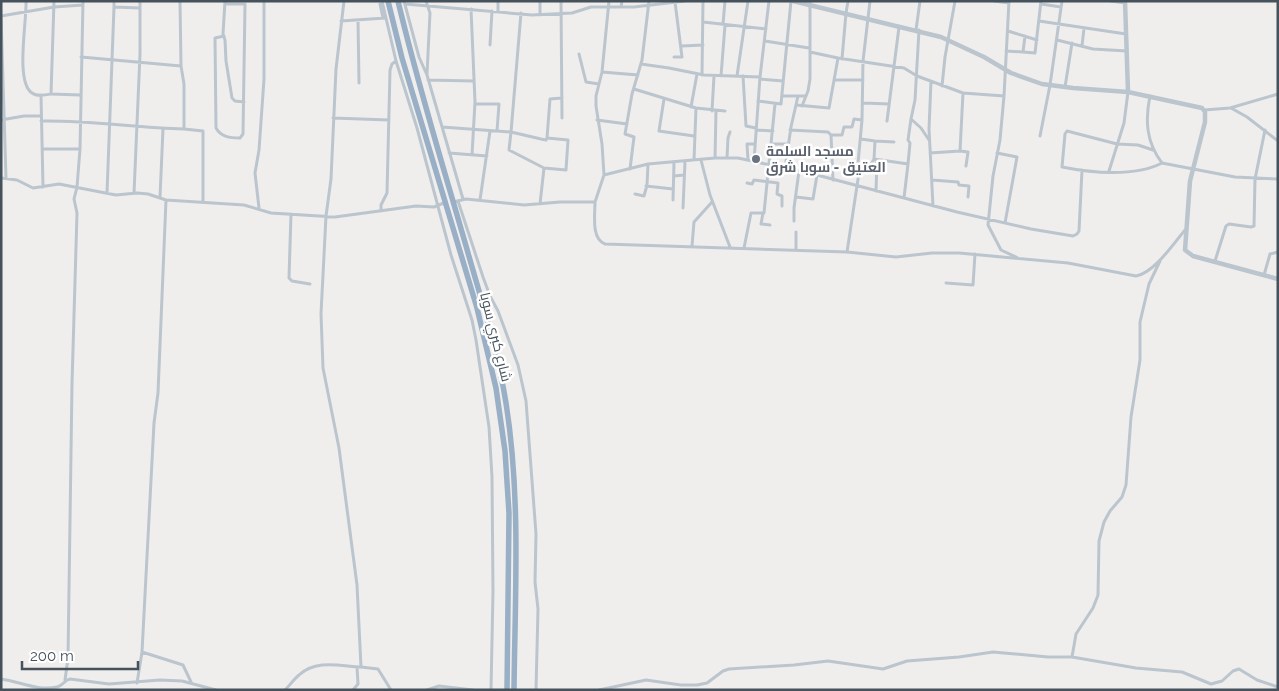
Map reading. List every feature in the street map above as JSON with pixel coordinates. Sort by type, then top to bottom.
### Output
[{"type":"highway","name":"شارع كبري سوبا","points":[[388,1],[402,58],[446,202],[489,354],[496,388],[508,477],[510,536],[507,690]]},
{"type":"highway","name":"شارع كبري سوبا","points":[[398,1],[438,150],[456,201],[504,390],[514,464],[517,536],[514,690]]},
{"type":"street","points":[[26,1],[23,65],[24,77],[31,93],[41,95],[80,95]]},
{"type":"street","points":[[51,94],[54,1]]},
{"type":"street","points":[[107,193],[114,1]]},
{"type":"street","points":[[134,193],[140,1]]},
{"type":"street","points":[[180,1],[184,129]]},
{"type":"street","points":[[259,208],[255,173],[259,150],[263,87],[265,47],[264,1]]},
{"type":"street","points":[[344,1],[333,118],[321,314],[323,368],[339,448],[357,585],[359,667],[358,684],[352,690]]},
{"type":"street","points":[[380,1],[451,256],[474,331],[489,427],[492,477],[491,690]]},
{"type":"street","points":[[426,1],[429,6],[430,22],[427,75]]},
{"type":"street","points":[[498,1],[498,11]]},
{"type":"street","points":[[540,1],[540,15]]},
{"type":"street","points":[[561,1],[562,118]]},
{"type":"street","points":[[609,1],[602,72],[596,101],[604,175],[595,202],[596,235],[602,244],[847,252],[896,257],[932,253],[960,253],[1068,264],[1136,276],[1144,274],[1162,258],[1186,230]]},
{"type":"street","points":[[621,7],[622,1]]},
{"type":"street","points":[[463,199],[427,75],[419,57],[405,3],[540,15],[572,13],[587,8],[685,1]]},
{"type":"street","points":[[702,75],[703,1]]},
{"type":"street","points":[[721,76],[725,1]]},
{"type":"street","points":[[737,76],[748,1]]},
{"type":"street","points":[[754,161],[760,78],[769,1]]},
{"type":"street","points":[[758,101],[781,104],[792,1],[810,3],[917,30],[948,40],[1006,70],[1029,80],[1050,86],[1128,92],[1195,105],[1204,110],[1230,108],[1278,94]]},
{"type":"street","points":[[796,105],[829,108],[840,58],[848,1]]},
{"type":"street","points":[[858,163],[863,103],[863,61],[870,1]]},
{"type":"street","points":[[904,198],[910,143],[908,140],[917,76],[917,30],[920,1]]},
{"type":"street","points":[[942,86],[955,1]]},
{"type":"street","points":[[994,1],[1009,2],[1004,96],[988,219],[989,229],[1001,250],[1023,260]]},
{"type":"street","points":[[1040,136],[1050,86],[1062,1]]},
{"type":"street","points":[[1109,172],[1124,123],[1128,92],[1124,2],[1111,1]]},
{"type":"street","points":[[224,36],[215,38],[216,127],[222,135],[231,138],[242,137],[244,102],[245,4],[225,2],[224,36],[232,98],[234,101],[244,102]]},
{"type":"street","points":[[674,57],[682,57],[675,2]]},
{"type":"street","points":[[66,680],[77,213],[74,198],[77,187],[80,149],[83,3],[54,6],[1,16],[4,178],[17,180],[33,188],[59,184],[77,187],[107,193],[122,195],[145,193],[166,200],[244,205],[272,213],[326,216],[416,206],[434,207],[446,202]]},
{"type":"street","points":[[630,169],[634,137],[625,134],[641,64],[648,3]]},
{"type":"street","points":[[802,106],[810,79],[810,3]]},
{"type":"street","points":[[1006,51],[1035,53],[1041,3],[1061,7]]},
{"type":"street","points":[[114,7],[140,8]]},
{"type":"street","points":[[471,10],[475,104],[472,154]]},
{"type":"street","points":[[490,45],[492,11]]},
{"type":"street","points":[[442,127],[511,132],[546,140],[547,138],[568,140],[566,169],[544,168],[509,150],[511,132],[520,14]]},
{"type":"street","points":[[342,21],[384,18]]},
{"type":"street","points":[[358,20],[359,83]]},
{"type":"street","points":[[1039,21],[1126,34]]},
{"type":"street","points":[[703,22],[766,29]]},
{"type":"street","points":[[887,121],[899,26]]},
{"type":"street","points":[[1082,46],[1084,28]]},
{"type":"street","points":[[1008,31],[1037,40]]},
{"type":"street","points":[[1023,52],[1025,36]]},
{"type":"street","points":[[1057,40],[1082,46],[1127,51]]},
{"type":"street","points":[[764,41],[840,58],[904,68],[931,82],[963,93],[1004,96]]},
{"type":"street","points":[[1065,88],[1072,43]]},
{"type":"street","points":[[682,46],[703,45]]},
{"type":"street","points":[[579,54],[586,82],[600,84]]},
{"type":"street","points":[[81,57],[181,66]]},
{"type":"street","points":[[381,211],[381,205],[387,194],[390,70],[392,64],[396,61]]},
{"type":"street","points":[[641,64],[702,75],[743,76],[783,81]]},
{"type":"street","points":[[602,72],[638,74]]},
{"type":"street","points":[[691,107],[696,74]]},
{"type":"street","points":[[714,76],[715,158]]},
{"type":"street","points":[[743,76],[746,126],[773,131]]},
{"type":"street","points":[[428,80],[473,81]]},
{"type":"street","points":[[834,80],[863,80]]},
{"type":"street","points":[[931,82],[930,153],[933,206]]},
{"type":"street","points":[[634,89],[691,107],[725,111]]},
{"type":"street","points":[[960,151],[963,93]]},
{"type":"street","points":[[41,95],[43,187]]},
{"type":"street","points":[[782,96],[805,96]]},
{"type":"street","points":[[785,168],[790,130],[798,96]]},
{"type":"street","points":[[1150,96],[1147,122],[1153,150],[1162,163]]},
{"type":"street","points":[[547,138],[550,99],[562,98]]},
{"type":"street","points":[[664,99],[660,131],[694,136]]},
{"type":"street","points":[[863,103],[889,104]]},
{"type":"street","points":[[475,104],[499,104],[497,131]]},
{"type":"street","points":[[770,225],[761,224],[768,182],[775,104]]},
{"type":"street","points":[[694,160],[696,108]]},
{"type":"street","points":[[1230,108],[1247,117],[1278,141]]},
{"type":"street","points":[[1204,110],[1206,118],[1205,127],[1193,169],[1186,230],[1186,252],[1193,256],[1278,279]]},
{"type":"street","points":[[3,120],[41,116]]},
{"type":"street","points":[[333,118],[389,120]]},
{"type":"street","points":[[790,130],[827,132],[831,135],[842,135],[844,127],[852,127],[853,119],[862,120]]},
{"type":"street","points":[[911,119],[921,128],[930,141]]},
{"type":"street","points":[[597,120],[627,124]]},
{"type":"street","points":[[41,121],[80,121],[203,131],[203,202]]},
{"type":"street","points":[[160,197],[163,129]]},
{"type":"street","points":[[1215,261],[1226,226],[1229,224],[1253,227],[1255,179],[1265,130]]},
{"type":"street","points":[[480,200],[490,131]]},
{"type":"street","points":[[1153,150],[1117,144],[1069,131],[1066,133],[1062,167],[1109,172],[1142,171],[1162,163],[1230,176],[1278,179]]},
{"type":"street","points":[[727,158],[730,132]]},
{"type":"street","points":[[831,135],[833,180]]},
{"type":"street","points":[[861,139],[894,142]]},
{"type":"street","points":[[876,141],[876,191]]},
{"type":"street","points":[[748,160],[748,144],[755,144]]},
{"type":"street","points":[[772,144],[788,144]]},
{"type":"street","points":[[42,149],[80,149]]},
{"type":"street","points":[[930,153],[968,152],[966,166]]},
{"type":"street","points":[[449,153],[487,156]]},
{"type":"street","points":[[997,153],[1017,157],[1005,223]]},
{"type":"street","points":[[604,175],[648,164],[715,158],[748,160],[817,175],[1005,223],[1073,236],[1079,230],[1082,170]]},
{"type":"street","points":[[701,160],[712,202],[730,247]]},
{"type":"street","points":[[847,252],[861,165],[872,163],[876,160],[908,164]]},
{"type":"street","points":[[683,208],[685,162]]},
{"type":"street","points":[[673,200],[674,163]]},
{"type":"street","points":[[635,194],[644,196],[648,164]]},
{"type":"street","points":[[540,204],[544,168]]},
{"type":"street","points":[[794,221],[799,171]]},
{"type":"street","points":[[674,176],[684,175]]},
{"type":"street","points":[[796,197],[813,200],[817,175]]},
{"type":"street","points":[[747,183],[752,184],[754,180],[778,183],[776,194],[782,196],[782,206]]},
{"type":"street","points":[[932,180],[958,182],[959,185],[968,186],[968,196]]},
{"type":"street","points":[[646,186],[674,189]]},
{"type":"street","points":[[536,690],[538,609],[535,582],[536,534],[526,401],[518,365],[500,316],[485,283],[456,201],[463,199],[524,205],[595,202]]},
{"type":"street","points":[[137,683],[142,652],[154,423],[158,393],[166,200]]},
{"type":"street","points":[[692,246],[694,222],[712,202]]},
{"type":"street","points":[[744,248],[751,212],[763,213]]},
{"type":"street","points":[[292,214],[289,278],[292,281],[310,284]]},
{"type":"street","points":[[796,232],[796,250]]},
{"type":"street","points":[[1264,275],[1270,254],[1278,252]]},
{"type":"street","points":[[946,283],[973,285],[975,254]]},
{"type":"street","points":[[1072,657],[1076,634],[1093,608],[1098,595],[1100,541],[1104,522],[1110,511],[1122,497],[1126,485],[1131,417],[1140,360],[1140,322],[1149,284],[1162,258]]},
{"type":"street","points":[[142,652],[183,665],[191,683]]},
{"type":"street","points":[[600,690],[646,680],[674,685],[696,685],[707,683],[722,671],[729,669],[835,662],[883,669],[907,661],[993,652],[1048,657],[1072,657],[1136,668],[1185,673],[1212,684],[1222,681],[1233,671],[1240,669],[1257,680],[1278,687]]},
{"type":"street","points":[[285,690],[298,675],[313,666],[331,664],[378,669],[391,690]]},
{"type":"street","points":[[1,679],[40,689],[60,686],[66,680],[73,679],[104,684],[160,680],[191,683],[216,690]]},
{"type":"street","points":[[427,690],[439,686],[473,690]]},
{"type":"place","name":"مسجد السلمة العتيق - سوبا شرق","points":[[756,159]]}]
